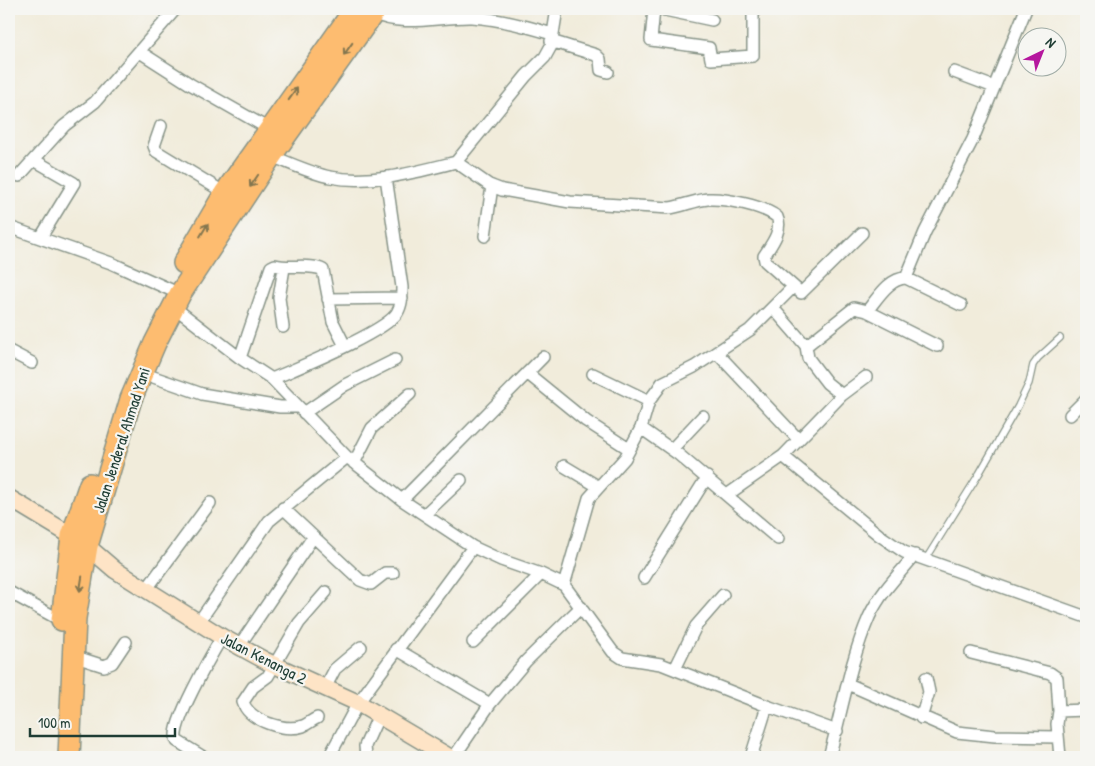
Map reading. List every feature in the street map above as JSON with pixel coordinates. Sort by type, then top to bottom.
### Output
[{"type":"highway","name":"Jalan Jenderal Ahmad Yani","points":[[55,757],[62,620],[80,541],[124,392],[172,298],[269,129],[359,11]]},
{"type":"highway","name":"Jalan Jenderal Ahmad Yani","points":[[227,202],[271,156],[359,11]]},
{"type":"highway","name":"Jalan Jenderal Ahmad Yani","points":[[69,757],[80,541],[142,373],[172,298]]},
{"type":"main road","name":"Jalan Kenanga 2","points":[[9,498],[80,541],[115,570],[198,623],[275,665],[358,703],[449,757]]},
{"type":"street","points":[[271,156],[330,177],[354,180],[386,176],[456,162],[526,76],[545,57],[552,37],[557,9]]},
{"type":"street","points":[[712,20],[659,9],[651,40],[709,48],[711,59],[753,56],[753,9]]},
{"type":"street","points":[[906,278],[926,232],[973,138],[1026,9]]},
{"type":"street","points":[[19,176],[67,123],[95,102],[174,11]]},
{"type":"street","points":[[359,11],[393,21],[470,17],[504,21],[596,54],[600,59],[601,70],[608,72]]},
{"type":"street","points":[[140,52],[190,84],[269,129]]},
{"type":"street","points":[[954,72],[994,87]]},
{"type":"street","points":[[161,126],[154,146],[156,151],[227,202]]},
{"type":"street","points":[[34,160],[74,183],[41,237]]},
{"type":"street","points":[[456,162],[492,186],[570,202],[670,208],[686,206],[707,199],[740,203],[756,208],[777,217],[779,222],[777,234],[764,256],[765,261],[799,292],[804,292],[862,233]]},
{"type":"street","points":[[272,379],[345,346],[391,320],[397,313],[402,298],[386,176]]},
{"type":"street","points":[[485,236],[492,186]]},
{"type":"street","points":[[9,227],[41,237],[172,298],[240,358],[272,379],[350,460],[402,500],[473,547],[564,585],[582,607],[613,652],[622,658],[656,662],[836,731]]},
{"type":"street","points":[[240,358],[271,268],[275,265],[284,268],[322,269],[334,327],[345,346]]},
{"type":"street","points":[[283,327],[279,298],[284,268]]},
{"type":"street","points":[[867,311],[890,284],[901,278],[906,278],[961,304]]},
{"type":"street","points":[[564,585],[586,504],[598,487],[620,465],[641,428],[649,401],[662,383],[717,353],[750,330],[793,287]]},
{"type":"street","points":[[328,299],[402,298]]},
{"type":"street","points":[[773,308],[806,346],[808,358],[827,383],[842,394]]},
{"type":"street","points":[[806,346],[850,308],[867,311],[937,346]]},
{"type":"street","points":[[9,351],[32,364]]},
{"type":"street","points":[[717,353],[798,439]]},
{"type":"street","points":[[402,500],[543,357]]},
{"type":"street","points":[[142,373],[202,394],[301,410],[394,360]]},
{"type":"street","points":[[528,373],[586,421],[629,449]]},
{"type":"street","points":[[593,374],[649,401]]},
{"type":"street","points":[[727,495],[783,456],[842,394],[866,377]]},
{"type":"street","points":[[198,623],[254,540],[283,508],[350,460],[372,428],[410,394]]},
{"type":"street","points":[[1070,415],[1086,399]]},
{"type":"street","points":[[672,449],[703,416]]},
{"type":"street","points":[[641,428],[672,449],[707,477],[778,540]]},
{"type":"street","points":[[783,456],[879,535],[915,555],[1086,617]]},
{"type":"street","points":[[564,466],[598,487]]},
{"type":"street","points":[[644,578],[707,477]]},
{"type":"street","points":[[425,514],[461,480]]},
{"type":"street","points":[[146,590],[210,503]]},
{"type":"street","points":[[283,508],[367,584],[385,574],[393,573]]},
{"type":"street","points":[[239,646],[313,537]]},
{"type":"street","points":[[329,757],[358,703],[473,547]]},
{"type":"street","points":[[829,757],[848,684],[869,617],[886,590],[915,555]]},
{"type":"street","points":[[473,642],[541,574]]},
{"type":"street","points":[[9,592],[40,611],[62,620]]},
{"type":"street","points":[[317,718],[303,726],[275,726],[245,709],[243,702],[248,692],[268,676],[299,623],[326,592]]},
{"type":"street","points":[[675,669],[696,626],[723,595]]},
{"type":"street","points":[[454,757],[490,704],[526,662],[582,607]]},
{"type":"street","points":[[203,757],[177,741],[175,732],[193,688],[222,637]]},
{"type":"street","points":[[73,656],[104,666],[112,663],[126,642]]},
{"type":"street","points":[[325,688],[335,669],[361,647]]},
{"type":"street","points":[[396,649],[490,704]]},
{"type":"street","points":[[971,653],[1050,673],[1057,678],[1059,711],[1057,724],[1060,757]]},
{"type":"street","points":[[921,718],[929,692],[926,678]]},
{"type":"street","points":[[848,684],[921,718],[965,734],[1058,737]]},
{"type":"street","points":[[751,757],[767,706]]},
{"type":"street","points":[[1059,711],[1086,710]]},
{"type":"street","points":[[366,757],[365,746],[379,715]]},
{"type":"lane","points":[[926,559],[980,474],[1018,406],[1029,383],[1033,365],[1060,338]]}]
